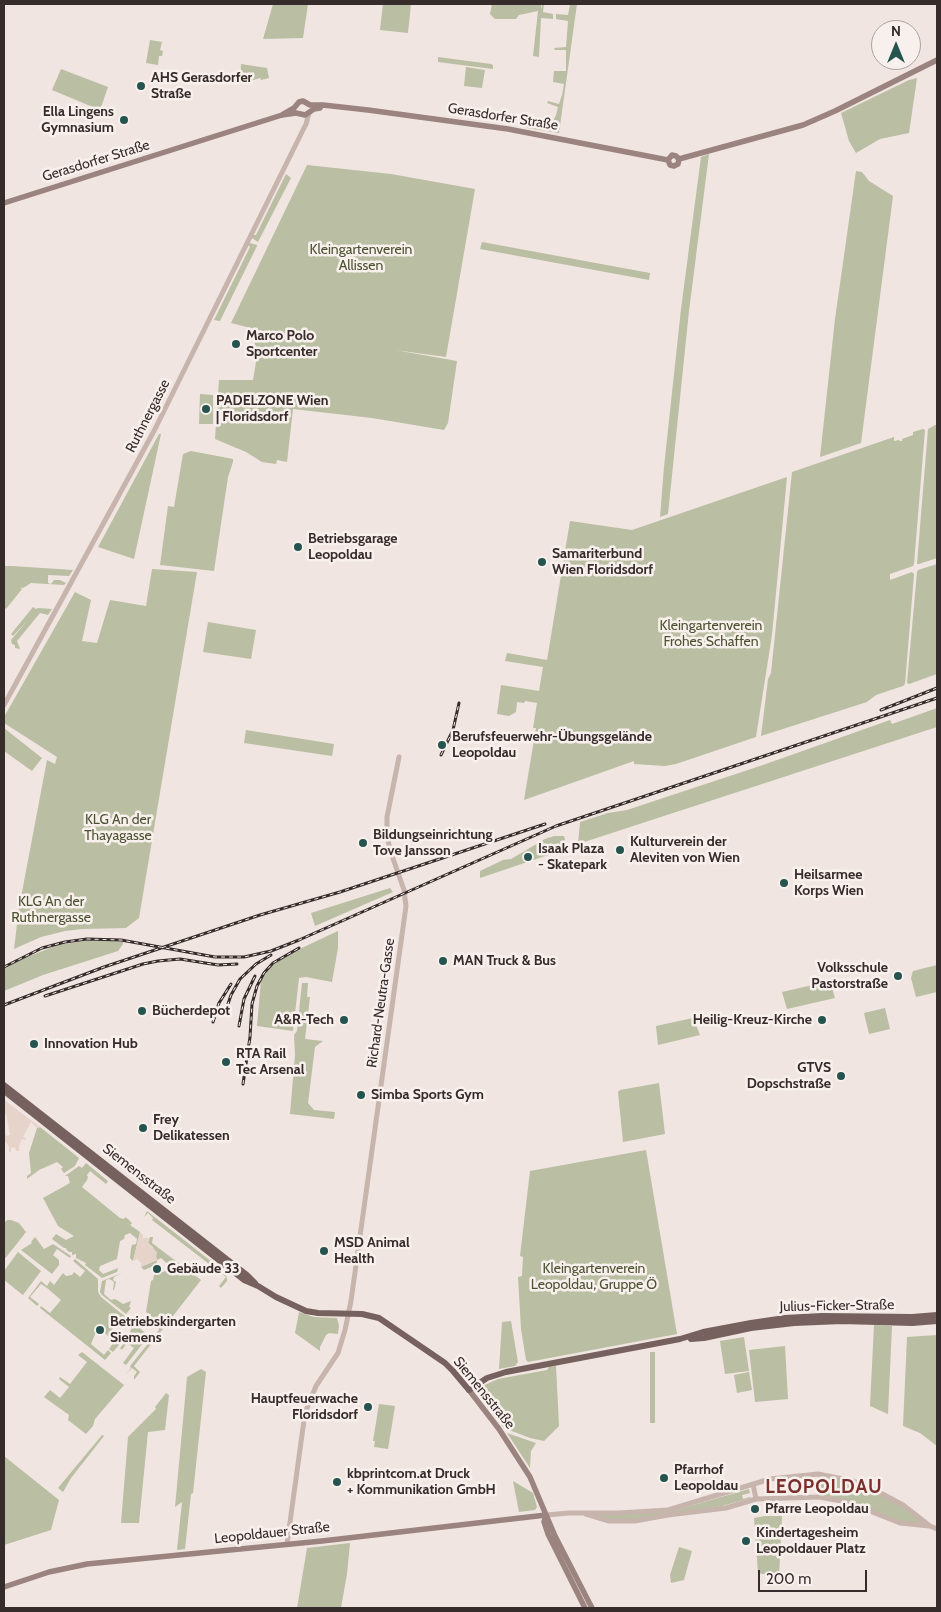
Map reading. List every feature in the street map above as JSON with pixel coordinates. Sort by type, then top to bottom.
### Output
[{"type":"main road","name":"Gerasdorfer Straße","points":[[282,115],[300,114],[332,106],[508,129],[659,160],[668,160],[670,165],[674,166],[678,164],[678,159],[781,131],[817,119],[937,60]]},
{"type":"main road","name":"Gerasdorfer Straße","points":[[4,203],[282,115],[303,101],[307,101],[310,110]]},
{"type":"main road","points":[[298,105],[297,110],[300,114]]},
{"type":"main road","name":"Siemensstraße","points":[[4,1085],[247,1275],[258,1286]]},
{"type":"main road","name":"Siemensstraße","points":[[4,1091],[244,1280],[258,1286],[276,1298],[306,1311],[366,1314],[379,1318],[453,1370],[491,1417],[518,1458],[536,1488],[546,1515]]},
{"type":"main road","name":"Julius-Ficker-Straße","points":[[469,1390],[487,1378],[506,1372],[680,1339],[703,1332],[785,1318],[830,1316],[912,1317],[937,1315]]},
{"type":"main road","name":"Julius-Ficker-Straße","points":[[680,1339],[704,1338],[751,1328],[794,1323],[842,1320],[912,1323],[937,1322]]},
{"type":"main road","points":[[546,1515],[544,1522],[547,1532],[585,1608]]},
{"type":"main road","points":[[546,1515],[592,1608]]},
{"type":"main road","name":"Leopoldauer Straße","points":[[4,1587],[54,1571],[87,1564],[546,1515]]},
{"type":"street","name":"Ruthnergasse","points":[[4,705],[154,431],[306,124],[310,110]]},
{"type":"street","name":"Ruthnergasse","points":[[300,114],[303,120],[301,131]]},
{"type":"street","name":"Richard-Neutra-Gasse","points":[[287,1544],[305,1413],[316,1386],[338,1353],[348,1314],[406,906],[404,890],[387,835],[387,817],[398,757]]},
{"type":"street","points":[[546,1515],[668,1510],[770,1479],[818,1474],[853,1481],[903,1505],[930,1526],[937,1529]]},
{"type":"street","points":[[753,1484],[756,1499]]},
{"type":"street","points":[[583,1513],[609,1521],[635,1522],[668,1515],[726,1508],[756,1499],[818,1497],[847,1502],[900,1522],[930,1526]]},
{"type":"green space","points":[[273,4],[308,4],[303,38],[263,39]]},
{"type":"green space","points":[[383,4],[411,4],[408,33],[380,30]]},
{"type":"green space","points":[[492,4],[541,4],[541,10],[542,4],[544,4],[543,12],[553,14],[553,19],[541,18],[539,57],[533,56],[538,11],[519,15],[516,19],[495,19],[490,14]]},
{"type":"green space","points":[[570,4],[577,4],[559,133],[527,128],[527,123],[540,122],[551,126],[556,115],[558,107],[547,103],[548,101],[559,104],[564,84],[553,82],[554,71],[566,71],[566,50],[555,50],[554,48],[566,47],[568,21],[556,19],[556,14],[568,15]]},
{"type":"green space","points":[[150,40],[162,42],[160,50],[163,51],[162,56],[159,56],[158,65],[146,63]]},
{"type":"green space","points":[[438,57],[491,64],[493,69],[438,62]]},
{"type":"green space","points":[[241,64],[267,68],[269,78],[261,80],[260,78],[240,84]]},
{"type":"green space","points":[[466,67],[485,70],[482,88],[464,86]]},
{"type":"green space","points":[[61,69],[108,87],[100,110],[52,90]]},
{"type":"green space","points":[[917,78],[909,133],[880,139],[856,153],[849,141],[841,113],[909,80]]},
{"type":"green space","points":[[709,154],[689,311],[668,514],[660,517],[681,309],[701,157]]},
{"type":"green space","name":"Kleingartenverein Allissen","points":[[307,165],[391,174],[475,189],[446,357],[395,350],[457,361],[448,423],[444,430],[372,418],[293,409],[287,462],[277,460],[276,464],[262,462],[246,452],[215,439],[219,380],[253,380],[256,362],[253,355],[256,336],[270,338],[270,335],[277,337],[278,335],[231,323]]},
{"type":"green space","points":[[856,171],[862,172],[869,181],[893,196],[861,443],[820,457],[835,319]]},
{"type":"green space","points":[[286,174],[291,178],[258,242],[252,238],[253,235],[256,235]]},
{"type":"green space","points":[[482,242],[650,273],[649,280],[480,249]]},
{"type":"green space","points":[[250,243],[257,246],[220,321],[214,320],[250,247],[248,245]]},
{"type":"green space","name":"PADELZONE Wien | Floridsdorf","points":[[200,394],[213,395],[213,424],[199,424]]},
{"type":"green space","points":[[937,424],[937,558],[917,564],[928,429]]},
{"type":"green space","points":[[925,430],[914,564],[890,574],[890,580],[912,572],[914,574],[905,684],[876,695],[867,702],[761,736],[768,679],[771,673],[792,472],[894,437],[894,441],[902,441],[902,439],[913,435],[913,432]]},
{"type":"green space","points":[[159,434],[161,434],[134,559],[98,547]]},
{"type":"green space","points":[[191,451],[233,459],[228,477],[214,571],[160,565],[168,506],[174,507],[183,454]]},
{"type":"green space","name":"Kleingartenverein Frohes Schaffen","points":[[787,477],[772,635],[756,737],[676,764],[665,766],[634,764],[634,761],[524,800],[536,728],[533,728],[537,703],[517,702],[516,712],[509,716],[497,714],[501,685],[539,691],[543,667],[505,661],[507,653],[547,660],[570,521],[632,530]]},
{"type":"green space","points":[[937,564],[937,674],[909,684],[907,683],[917,572]]},
{"type":"green space","points":[[4,566],[73,570],[69,576],[48,575],[48,583],[51,584],[54,580],[60,580],[66,583],[64,585],[31,583],[23,588],[20,587],[22,589],[6,609],[4,607]]},
{"type":"green space","points":[[152,569],[197,572],[139,918],[126,928],[65,931],[41,937],[14,949],[19,908],[47,760],[55,764],[57,757],[4,723],[4,717],[75,592],[91,600],[82,641],[97,643],[110,600],[146,606]]},
{"type":"green space","points":[[33,607],[36,609],[52,609],[48,615],[40,613],[17,641],[20,649],[15,648],[11,640],[27,621],[13,636],[11,634]]},
{"type":"green space","points":[[208,622],[256,630],[251,659],[203,652]]},
{"type":"green space","points":[[937,708],[937,727],[578,844],[580,822],[608,813],[627,810],[890,720],[892,724]]},
{"type":"green space","points":[[4,728],[42,758],[32,771],[4,751]]},
{"type":"green space","points":[[246,730],[334,744],[332,756],[244,743]]},
{"type":"green space","name":"Isaak Plaza - Skatepark","points":[[554,836],[564,836],[567,847],[480,878],[480,871],[503,860],[511,859],[545,839]]},
{"type":"green space","points":[[390,888],[393,892],[315,926],[311,913]]},
{"type":"green space","points":[[338,931],[338,948],[332,982],[306,977],[299,978],[293,1031],[257,1026],[261,980],[272,966],[291,953]]},
{"type":"green space","points":[[104,940],[123,942],[123,944],[118,951],[43,975],[4,991],[4,969],[22,959],[58,945]]},
{"type":"green space","points":[[937,965],[937,992],[916,997],[911,978],[913,971]]},
{"type":"green space","points":[[830,981],[835,998],[787,1009],[782,992]]},
{"type":"green space","points":[[302,983],[308,983],[307,997],[310,997],[305,1039],[323,1041],[315,1047],[308,1103],[314,1110],[335,1112],[334,1119],[290,1114],[295,1055],[294,1035],[297,1031]]},
{"type":"green space","points":[[885,1008],[890,1029],[869,1034],[864,1013]]},
{"type":"green space","points":[[693,1018],[700,1035],[658,1045],[656,1026]]},
{"type":"green space","points":[[659,1083],[665,1134],[623,1142],[618,1092],[620,1090]]},
{"type":"green space","points":[[40,1127],[79,1158],[75,1166],[64,1173],[61,1169],[63,1167],[57,1162],[39,1170],[27,1179],[27,1176],[31,1173],[29,1153],[37,1128]]},
{"type":"green space","name":"Kleingartenverein Leopoldau, Gruppe Ö","points":[[646,1150],[677,1334],[528,1362],[526,1360],[521,1329],[518,1277],[522,1276],[523,1257],[520,1256],[530,1171]]},
{"type":"green space","points":[[86,1163],[108,1181],[106,1184],[90,1171],[82,1187],[120,1218],[124,1219],[125,1217],[128,1219],[132,1223],[130,1225],[140,1232],[133,1261],[130,1258],[131,1249],[132,1245],[136,1244],[137,1239],[130,1233],[125,1235],[124,1239],[120,1241],[117,1259],[100,1266],[99,1270],[103,1274],[118,1268],[117,1272],[102,1278],[85,1265],[86,1263],[76,1258],[76,1254],[72,1255],[72,1252],[69,1252],[52,1239],[56,1234],[66,1240],[74,1236],[58,1226],[43,1198],[70,1183],[68,1176],[65,1176],[79,1166],[82,1168]]},
{"type":"green space","points":[[147,1211],[226,1273],[227,1281],[221,1288],[219,1286],[226,1277],[152,1220],[153,1218],[148,1213],[144,1217]]},
{"type":"green space","points":[[7,1220],[19,1223],[26,1232],[4,1260],[4,1223]]},
{"type":"green space","points":[[35,1237],[44,1249],[53,1244],[71,1256],[70,1258],[57,1249],[53,1255],[59,1260],[59,1265],[52,1274],[21,1250],[32,1243]]},
{"type":"green space","points":[[150,1237],[153,1237],[152,1243],[201,1280],[134,1366],[140,1372],[134,1380],[137,1372],[132,1368],[126,1374],[131,1368],[130,1366],[159,1330],[158,1322],[146,1312],[151,1281],[154,1275],[168,1270],[169,1265],[161,1258],[157,1260],[153,1247],[148,1243]]},
{"type":"green space","points":[[18,1252],[41,1271],[23,1295],[4,1280],[4,1271]]},
{"type":"green space","points":[[75,1259],[98,1279],[98,1292],[101,1297],[148,1335],[126,1365],[123,1363],[134,1348],[127,1343],[122,1350],[120,1348],[127,1340],[132,1327],[122,1318],[110,1332],[120,1341],[123,1340],[113,1352],[109,1349],[114,1342],[101,1329],[96,1332],[91,1344],[104,1355],[108,1350],[111,1353],[105,1360],[40,1308],[41,1306],[50,1313],[61,1300],[47,1288],[41,1284],[30,1297],[39,1304],[37,1306],[28,1298],[41,1281],[47,1286],[50,1281],[54,1285],[63,1273],[66,1276],[72,1275],[74,1272],[80,1277],[85,1271],[73,1261]]},
{"type":"green space","points":[[157,1260],[156,1265],[144,1270],[141,1267]]},
{"type":"green space","points":[[122,1273],[114,1277],[113,1280],[116,1282],[114,1290],[113,1281],[106,1280],[104,1294],[111,1300],[115,1299],[123,1304],[131,1301],[129,1307],[131,1308],[126,1314],[100,1292],[102,1281]]},
{"type":"green space","points":[[299,1312],[314,1317],[337,1318],[338,1334],[329,1333],[326,1335],[320,1351],[295,1333]]},
{"type":"green space","points":[[511,1321],[518,1362],[515,1366],[499,1369],[502,1322]]},
{"type":"green space","points":[[874,1325],[892,1326],[888,1414],[870,1406]]},
{"type":"green space","points":[[937,1335],[937,1446],[920,1433],[903,1426],[907,1337]]},
{"type":"green space","points":[[744,1337],[749,1371],[725,1374],[720,1341]]},
{"type":"green space","points":[[785,1346],[788,1399],[755,1402],[749,1350]]},
{"type":"green space","points":[[82,1352],[124,1385],[95,1419],[93,1426],[86,1434],[68,1420],[69,1415],[44,1397],[50,1390],[60,1398],[69,1387],[59,1379],[60,1377],[70,1384],[87,1362],[78,1355]]},
{"type":"green space","points":[[650,1352],[655,1352],[655,1423],[650,1423]]},
{"type":"green space","points":[[556,1366],[559,1426],[544,1441],[504,1428],[476,1392],[476,1389],[498,1379],[547,1370],[549,1367]]},
{"type":"green space","points":[[201,1369],[206,1372],[193,1493],[191,1494],[185,1549],[177,1550],[182,1502],[175,1507],[187,1377]]},
{"type":"green space","points":[[749,1372],[752,1390],[737,1393],[734,1375]]},
{"type":"green space","points":[[166,1393],[169,1395],[165,1430],[148,1432],[139,1523],[121,1523],[128,1437],[156,1409],[155,1407]]},
{"type":"green space","points":[[379,1404],[395,1406],[388,1449],[374,1447],[375,1441],[373,1441]]},
{"type":"green space","points":[[507,1433],[536,1443],[531,1451],[530,1468]]},
{"type":"green space","points":[[102,1435],[104,1436],[71,1478],[63,1492],[58,1488]]},
{"type":"green space","points":[[4,1456],[59,1500],[51,1530],[4,1545]]},
{"type":"green space","points":[[818,1474],[853,1481],[903,1505],[930,1526],[900,1523],[874,1511],[819,1497]]},
{"type":"green space","points":[[513,1481],[533,1493],[537,1507],[535,1510],[519,1512]]},
{"type":"green space","points":[[749,1489],[750,1493],[742,1495],[743,1499],[751,1498],[722,1506],[643,1519],[611,1520],[595,1515],[669,1512]]},
{"type":"green space","points":[[782,1516],[779,1577],[758,1573],[754,1518]]},
{"type":"green space","points":[[350,1543],[341,1608],[297,1608],[307,1548]]},
{"type":"green space","points":[[679,1547],[692,1551],[684,1580],[671,1583],[670,1575]]},
{"type":"shaded area","points":[[4,1100],[40,1127],[37,1128],[31,1122],[23,1137],[26,1138],[25,1140],[22,1139],[19,1146],[19,1151],[16,1151],[15,1147],[11,1148],[11,1152],[9,1152],[9,1147],[6,1142],[4,1143],[4,1131],[6,1136],[10,1135],[6,1113],[4,1116]]},
{"type":"shaded area","points":[[140,1232],[143,1235],[142,1242],[143,1238],[149,1238],[148,1243],[157,1252],[157,1260],[141,1267],[141,1263],[137,1259],[133,1261]]},
{"type":"railway","points":[[881,710],[937,688]]},
{"type":"railway","points":[[4,967],[42,948],[87,939],[121,940],[215,957],[244,957],[271,951],[556,826],[937,698]]},
{"type":"railway","points":[[441,755],[453,730],[459,703]]},
{"type":"railway","points":[[4,1005],[104,967],[545,824]]},
{"type":"railway","points":[[243,1084],[250,1037],[252,1004],[257,986],[264,973],[273,963],[299,948]]},
{"type":"railway","points":[[225,1013],[231,995],[240,979],[256,964],[271,955]]},
{"type":"railway","points":[[45,996],[143,964],[158,961],[180,959],[218,965],[237,964]]},
{"type":"railway","points":[[239,1026],[244,999],[255,976]]},
{"type":"railway","points":[[213,1022],[219,1003],[231,984]]},
{"type":"place","name":"AHS Gerasdorfer Straße","points":[[141,86]]},
{"type":"place","name":"Ella Lingens Gymnasium","points":[[124,120]]},
{"type":"place","name":"Marco Polo Sportcenter","points":[[236,344]]},
{"type":"place","name":"PADELZONE Wien | Floridsdorf","points":[[206,409]]},
{"type":"place","name":"Betriebsgarage Leopoldau","points":[[298,547]]},
{"type":"place","name":"Samariterbund Wien Floridsdorf","points":[[542,562]]},
{"type":"place","name":"Berufsfeuerwehr-Übungsgelände Leopoldau","points":[[442,745]]},
{"type":"place","name":"Bildungseinrichtung Tove Jansson","points":[[363,843]]},
{"type":"place","name":"Kulturverein der Aleviten von Wien","points":[[620,850]]},
{"type":"place","name":"Isaak Plaza - Skatepark","points":[[528,857]]},
{"type":"place","name":"Heilsarmee Korps Wien","points":[[784,883]]},
{"type":"place","name":"MAN Truck & Bus","points":[[443,961]]},
{"type":"place","name":"Volksschule Pastorstraße","points":[[898,976]]},
{"type":"place","name":"Bücherdepot","points":[[142,1011]]},
{"type":"place","name":"A&R-Tech","points":[[344,1020]]},
{"type":"place","name":"Heilig-Kreuz-Kirche","points":[[822,1020]]},
{"type":"place","name":"Innovation Hub","points":[[34,1044]]},
{"type":"place","name":"RTA Rail Tec Arsenal","points":[[226,1062]]},
{"type":"place","name":"GTVS Dopschstraße","points":[[841,1076]]},
{"type":"place","name":"Simba Sports Gym","points":[[361,1095]]},
{"type":"place","name":"Frey Delikatessen","points":[[143,1128]]},
{"type":"place","name":"MSD Animal Health","points":[[324,1251]]},
{"type":"place","name":"Gebäude 33","points":[[157,1269]]},
{"type":"place","name":"Betriebskindergarten Siemens","points":[[100,1330]]},
{"type":"place","name":"Hauptfeuerwache Floridsdorf","points":[[368,1407]]},
{"type":"place","name":"Pfarrhof Leopoldau","points":[[664,1478]]},
{"type":"place","name":"kbprintcom.at Druck + Kommunikation GmbH","points":[[337,1482]]},
{"type":"place","name":"Pfarre Leopoldau","points":[[755,1509]]},
{"type":"place","name":"Kindertagesheim Leopoldauer Platz","points":[[746,1541]]},
{"type":"district","name":"LEOPOLDAU","points":[[824,1487]]},
{"type":"park label","name":"KLG An der Thayagasse","points":[[118,828]]},
{"type":"park label","name":"KLG An der Ruthnergasse","points":[[51,910]]}]
